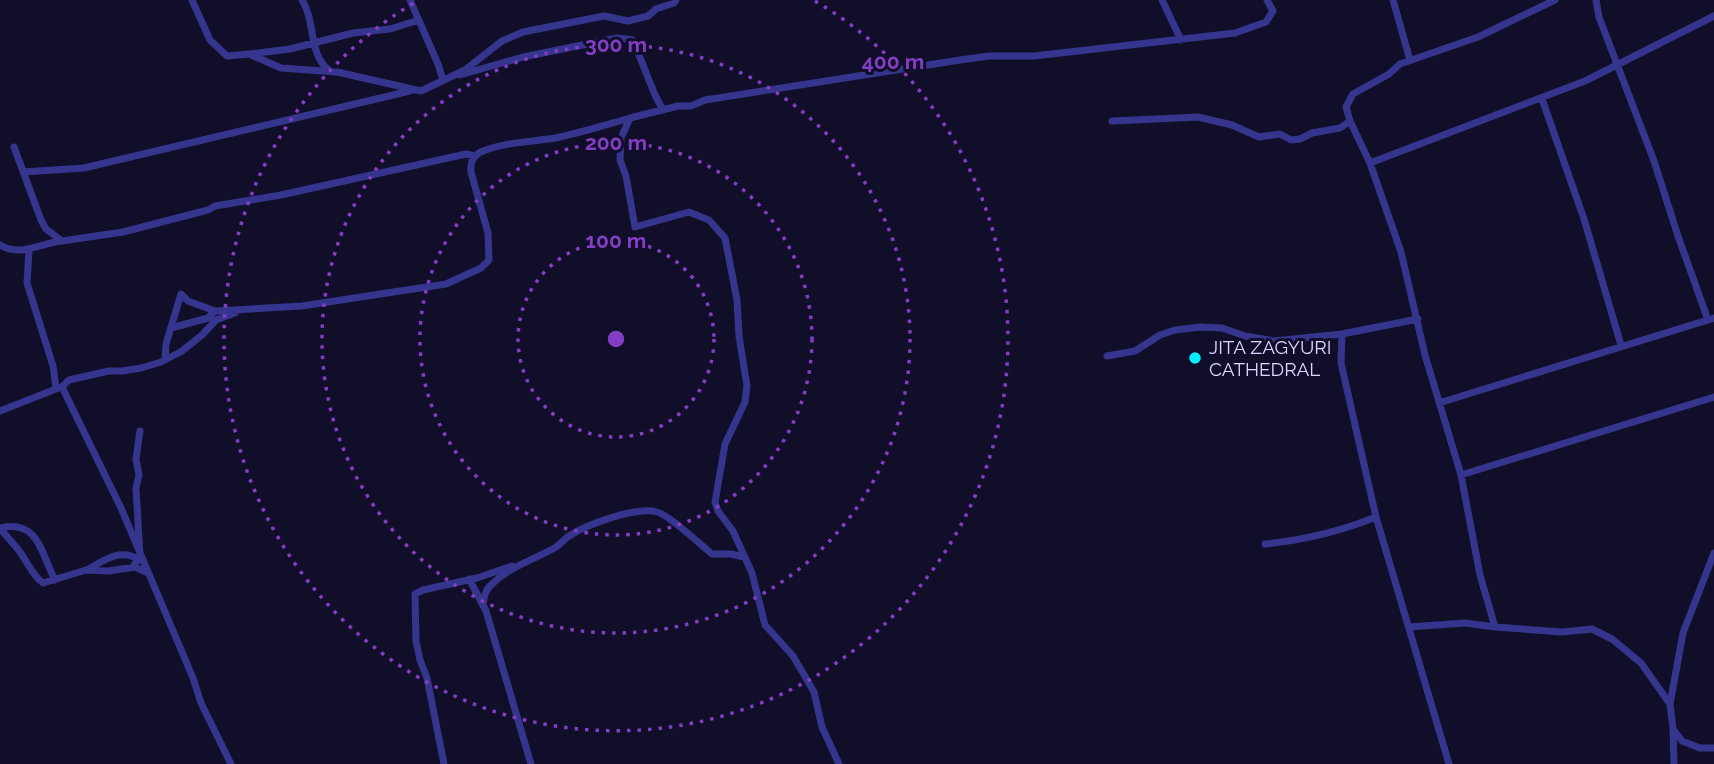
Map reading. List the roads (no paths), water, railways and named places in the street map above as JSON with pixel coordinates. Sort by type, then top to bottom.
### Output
[{"type":"street","points":[[192,0],[209,40],[227,56],[290,49],[353,33],[390,29],[419,20]]},
{"type":"street","points":[[302,0],[307,8],[317,56],[322,65],[330,71]]},
{"type":"street","points":[[410,0],[443,80]]},
{"type":"street","points":[[23,172],[84,168],[427,89],[465,70],[502,41],[523,33],[604,16],[628,21],[648,16],[656,9],[676,0]]},
{"type":"street","points":[[1162,0],[1181,40]]},
{"type":"street","points":[[165,360],[181,294],[188,301],[215,311],[302,306],[446,284],[481,268],[489,260],[488,233],[470,163],[483,151],[553,138],[663,110],[691,106],[705,100],[947,62],[989,56],[1034,56],[1236,33],[1266,22],[1273,11],[1267,0]]},
{"type":"street","points":[[1393,0],[1410,60]]},
{"type":"street","points":[[1495,627],[1480,575],[1461,475],[1425,355],[1401,252],[1370,163],[1346,107],[1353,94],[1389,74],[1400,64],[1478,37],[1555,0]]},
{"type":"street","points":[[1439,402],[1711,319],[1678,236],[1596,0]]},
{"type":"street","points":[[1370,163],[1586,81],[1713,18]]},
{"type":"street","points":[[453,76],[469,74],[523,57],[627,38],[634,40],[663,110]]},
{"type":"street","points":[[249,54],[281,68],[330,71],[414,90]]},
{"type":"street","points":[[1542,99],[1581,207],[1621,345]]},
{"type":"street","points":[[1112,121],[1198,117],[1232,125],[1259,137],[1280,134],[1291,140],[1340,128],[1350,121]]},
{"type":"street","points":[[630,118],[621,138],[620,160],[626,176],[635,227],[689,212],[709,220],[725,238],[747,386],[745,402],[725,444],[715,502],[718,511],[733,531],[752,573],[765,625],[806,674],[814,692],[821,727],[838,764]]},
{"type":"street","points":[[14,147],[41,220],[46,229],[62,241]]},
{"type":"street","points":[[0,245],[9,250],[29,251],[45,244],[124,232],[215,206],[281,195],[466,154],[475,156]]},
{"type":"street","points":[[29,251],[27,283],[59,387],[121,508],[140,559],[231,764]]},
{"type":"street","points":[[171,328],[208,318],[215,311]]},
{"type":"street","points":[[0,411],[51,392],[69,380],[108,370],[121,372],[141,368],[165,360],[182,351],[216,320],[239,311]]},
{"type":"street","points":[[1107,356],[1135,351],[1168,332],[1201,327],[1222,328],[1245,336],[1274,341],[1342,334],[1418,319]]},
{"type":"street","points":[[1342,334],[1341,363],[1376,517],[1449,764]]},
{"type":"street","points":[[1461,475],[1714,397]]},
{"type":"street","points":[[133,567],[140,559],[136,488],[139,475],[136,459],[140,431]]},
{"type":"street","points":[[444,764],[428,678],[418,652],[415,594],[516,565],[558,546],[568,536],[589,527],[619,515],[647,511],[658,512],[697,539],[712,554],[744,557]]},
{"type":"street","points":[[1265,544],[1300,541],[1339,532],[1376,517]]},
{"type":"street","points":[[55,580],[31,532],[8,526],[0,528],[37,578],[47,583],[86,570],[108,557],[128,553],[136,544]]},
{"type":"street","points":[[128,553],[140,559]]},
{"type":"street","points":[[1674,764],[1670,704],[1683,632],[1714,553]]},
{"type":"street","points":[[483,605],[490,586],[516,565]]},
{"type":"street","points":[[86,570],[108,571],[133,567],[147,572]]},
{"type":"street","points":[[469,579],[483,605],[531,764]]},
{"type":"street","points":[[1409,627],[1465,623],[1562,632],[1592,629],[1612,639],[1641,663],[1670,704]]},
{"type":"street","points":[[1673,729],[1682,741],[1700,748],[1714,748]]},
{"type":"street","points":[[217,764],[226,757]]},
{"type":"place","name":"JITA ZAGYURI CATHEDRAL","points":[[1195,358]]}]
